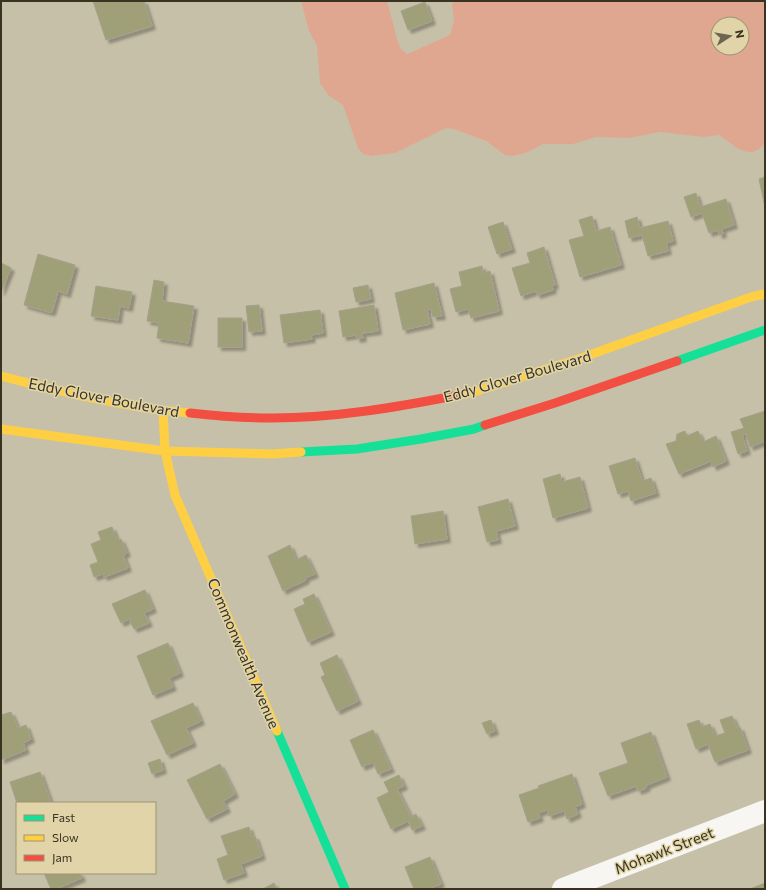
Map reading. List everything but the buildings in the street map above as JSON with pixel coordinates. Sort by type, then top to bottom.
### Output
[{"type":"street","name":"Eddy Glover Boulevard","points":[[1,376],[70,394],[163,411],[273,418],[328,415],[404,406],[470,392],[548,372],[581,358],[751,297],[765,294]]},
{"type":"street","points":[[1,429],[165,450],[272,454],[357,449],[474,429],[556,399],[765,330]]},
{"type":"street","name":"Commonwealth Avenue","points":[[163,411],[165,450],[175,495],[345,889]]},
{"type":"street","name":"Mohawk Street","points":[[563,889],[765,811]]},
{"type":"shaded area","points":[[301,1],[387,1],[398,42],[401,49],[407,54],[450,35],[454,20],[452,5],[454,1],[765,1],[765,143],[753,152],[747,152],[736,147],[719,135],[703,137],[660,132],[629,138],[596,137],[573,144],[543,144],[528,152],[513,156],[505,155],[486,141],[454,129],[446,128],[395,153],[371,156],[363,154],[358,148],[343,105],[329,96],[320,83],[317,46],[309,31]]},
{"type":"traffic: fast","points":[[677,361],[765,330]]},
{"type":"traffic: fast","points":[[301,452],[357,449],[421,439],[474,429],[485,425]]},
{"type":"traffic: fast","points":[[277,731],[345,889]]},
{"type":"traffic: slow","points":[[459,395],[477,391],[581,358],[751,297],[765,294]]},
{"type":"traffic: slow","points":[[1,376],[118,403],[166,411],[190,413]]},
{"type":"traffic: slow","points":[[163,411],[165,451],[175,495],[277,731]]},
{"type":"traffic: slow","points":[[1,429],[165,451],[272,454],[301,452]]},
{"type":"traffic: jam","points":[[485,425],[555,403],[677,361]]},
{"type":"traffic: jam","points":[[190,413],[231,417],[296,418],[390,408],[459,395]]}]
